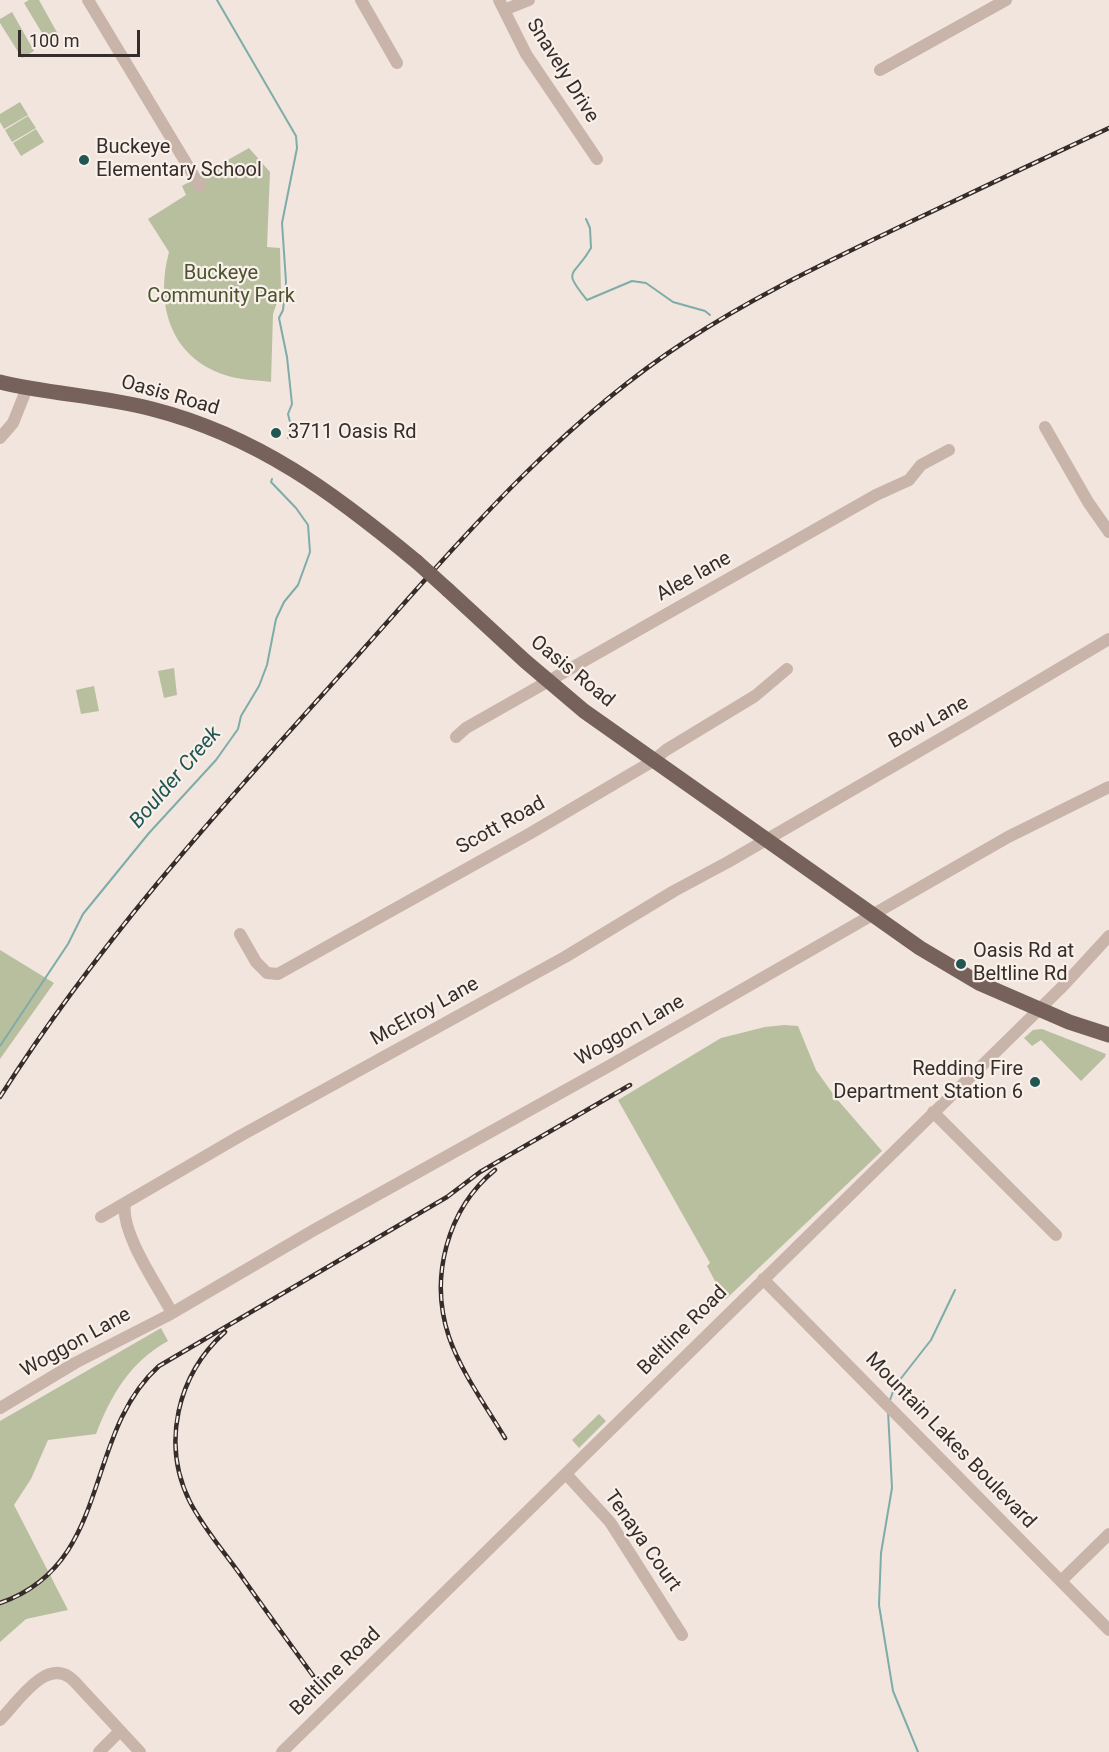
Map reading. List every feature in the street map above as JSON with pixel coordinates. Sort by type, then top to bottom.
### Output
[{"type":"main road","name":"Oasis Road","points":[[0,382],[151,408],[243,441],[284,462],[338,499],[417,562],[548,681],[653,760],[872,914],[950,967],[1039,1009],[1109,1035]]},
{"type":"street","points":[[88,0],[200,186]]},
{"type":"street","points":[[361,0],[397,63]]},
{"type":"street","points":[[501,5],[529,0]]},
{"type":"street","points":[[880,70],[1006,0]]},
{"type":"street","name":"Snavely Drive","points":[[501,5],[526,54],[597,159]]},
{"type":"street","points":[[0,438],[13,423],[27,388]]},
{"type":"street","points":[[1045,427],[1109,532]]},
{"type":"street","name":"Alee lane","points":[[456,737],[466,728],[548,681],[876,495],[909,480],[921,465],[949,450]]},
{"type":"street","name":"Bow Lane","points":[[766,839],[1109,639]]},
{"type":"street","name":"Scott Road","points":[[240,934],[256,962],[267,974],[278,974],[529,834],[653,760],[755,696],[787,669]]},
{"type":"street","name":"Woggon Lane","points":[[0,1408],[75,1363],[172,1313],[334,1218],[619,1060],[1008,837],[1109,787]]},
{"type":"street","name":"McElroy Lane","points":[[101,1217],[240,1136],[566,957],[766,839]]},
{"type":"street","name":"Beltline Road","points":[[282,1752],[1039,1009],[1109,936]]},
{"type":"street","points":[[933,1112],[1056,1235]]},
{"type":"street","points":[[125,1203],[123,1214],[129,1234],[172,1313]]},
{"type":"street","name":"Mountain Lakes Boulevard","points":[[764,1279],[1109,1630]]},
{"type":"street","name":"Tenaya Court","points":[[566,1473],[610,1522],[682,1635]]},
{"type":"street","points":[[1061,1581],[1109,1534]]},
{"type":"street","points":[[0,1720],[43,1676],[58,1671],[69,1675],[119,1732],[140,1752]]},
{"type":"street","points":[[99,1752],[119,1732]]},
{"type":"green space","points":[[29,0],[39,0],[59,36],[48,43],[24,3]]},
{"type":"green space","points":[[12,12],[34,51],[22,58],[0,23],[0,19]]},
{"type":"green space","points":[[20,102],[28,115],[4,129],[0,122],[0,114]]},
{"type":"green space","points":[[28,116],[36,128],[12,142],[5,130]]},
{"type":"green space","points":[[36,129],[44,142],[21,156],[13,143]]},
{"type":"green space","name":"Buckeye Community Park","points":[[249,148],[270,172],[267,247],[280,248],[281,291],[273,314],[271,382],[242,379],[206,367],[191,356],[179,342],[166,309],[164,291],[169,252],[148,219],[186,195],[182,186]]},
{"type":"green space","points":[[174,668],[177,695],[164,698],[158,671]]},
{"type":"green space","points":[[94,686],[99,711],[81,714],[76,690]]},
{"type":"green space","points":[[0,950],[54,983],[0,1059]]},
{"type":"green space","points":[[798,1026],[816,1070],[836,1098],[882,1151],[725,1300],[707,1266],[710,1263],[618,1100],[721,1038],[765,1027]]},
{"type":"green space","points":[[1042,1029],[1106,1054],[1105,1057],[1081,1081],[1041,1040],[1032,1046],[1024,1038],[1033,1030]]},
{"type":"green space","points":[[161,1328],[168,1341],[132,1369],[115,1393],[96,1434],[48,1440],[31,1479],[14,1505],[68,1610],[26,1619],[0,1642],[0,1421]]},
{"type":"green space","points":[[599,1414],[606,1421],[579,1448],[572,1440]]},
{"type":"waterway","name":"Boulder Creek","points":[[217,0],[296,136],[297,148],[282,223],[286,282],[283,310],[279,318],[287,357],[292,404],[288,414],[291,426],[288,438]]},
{"type":"waterway","points":[[586,219],[590,228],[591,248],[575,269],[572,277],[587,300],[632,281],[646,283],[673,302],[705,311],[710,315]]},
{"type":"waterway","name":"Boulder Creek","points":[[0,1046],[68,944],[83,914],[149,833],[216,760],[238,729],[241,716],[259,686],[267,665],[276,619],[284,602],[298,585],[310,552],[308,525],[296,508],[271,482],[272,479]]},
{"type":"waterway","points":[[890,1400],[895,1386],[931,1340],[955,1290]]},
{"type":"waterway","points":[[888,1411],[892,1488],[881,1553],[879,1605],[893,1691],[918,1752]]},
{"type":"railway","points":[[0,1097],[80,982],[122,927],[211,820],[467,534],[549,450],[592,411],[686,341],[761,296],[891,231],[1109,128]]},
{"type":"railway","points":[[0,1603],[36,1584],[62,1559],[80,1529],[118,1427],[135,1394],[159,1366],[447,1197],[480,1172],[630,1085]]},
{"type":"railway","points":[[495,1170],[478,1186],[454,1224],[446,1246],[441,1292],[443,1314],[454,1350],[505,1438]]},
{"type":"railway","points":[[225,1332],[209,1349],[185,1389],[176,1434],[176,1457],[181,1480],[202,1522],[314,1677]]},
{"type":"place","name":"Buckeye Elementary School","points":[[84,160]]},
{"type":"place","name":"3711 Oasis Rd","points":[[276,433]]},
{"type":"place","name":"Oasis Rd at Beltline Rd","points":[[961,964]]},
{"type":"place","name":"Redding Fire Department Station 6","points":[[1035,1082]]}]
